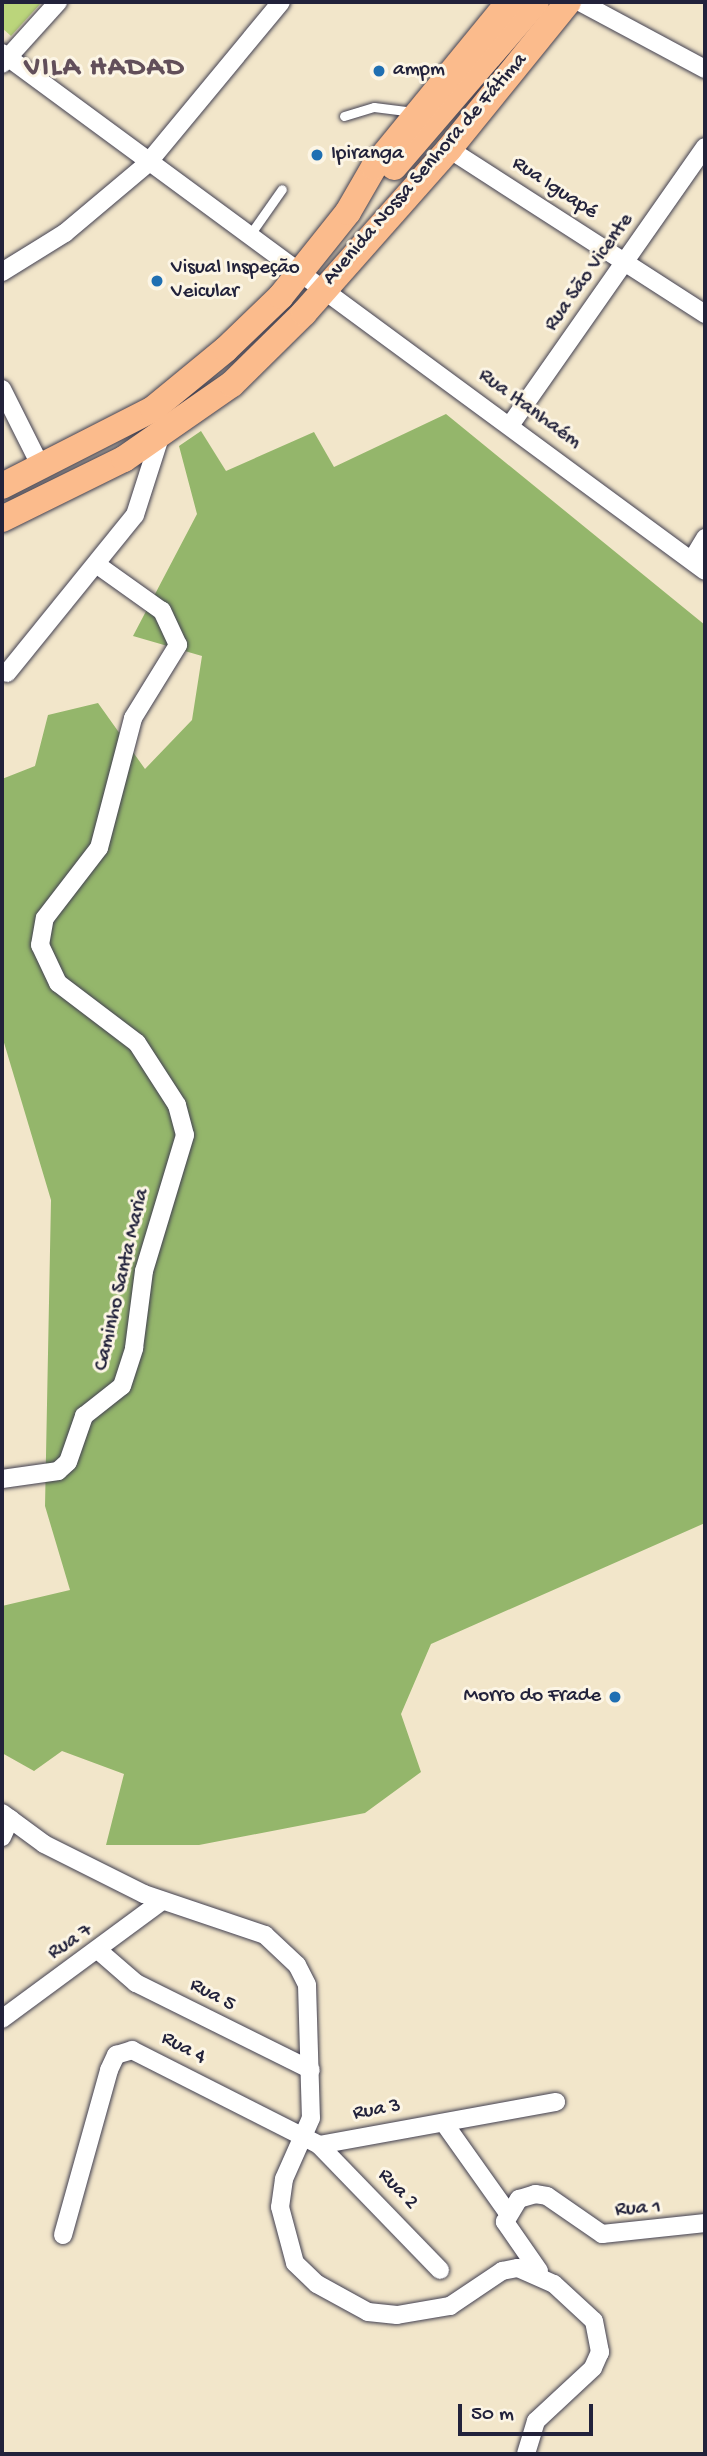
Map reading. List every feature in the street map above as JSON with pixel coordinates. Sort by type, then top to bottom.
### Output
[{"type":"main road","name":"Avenida Nossa Senhora de Fátima","points":[[2,486],[152,409],[226,349],[297,275],[348,212],[419,113],[509,2]]},
{"type":"main road","points":[[348,212],[474,79],[536,2]]},
{"type":"main road","name":"Avenida Nossa Senhora de Fátima","points":[[2,519],[161,434],[232,384],[321,292],[449,149],[568,2]]},
{"type":"street","points":[[4,59],[58,2]]},
{"type":"street","points":[[2,272],[65,233],[147,164],[281,2]]},
{"type":"street","points":[[580,2],[705,69]]},
{"type":"street","name":"Rua Itanhaém","points":[[4,59],[297,275],[511,424],[698,566]]},
{"type":"street","name":"Rua São Vicente","points":[[511,424],[705,147]]},
{"type":"street","name":"Rua Iguapé","points":[[449,149],[705,314]]},
{"type":"street","points":[[2,389],[41,467]]},
{"type":"street","points":[[7,673],[96,564],[146,496],[161,434]]},
{"type":"street","points":[[698,566],[705,538]]},
{"type":"street","name":"Caminho Santa Maria","points":[[2,1479],[58,1471],[68,1462],[84,1416],[122,1386],[144,1271],[185,1135],[177,1105],[136,1043],[58,983],[40,946],[45,918],[99,848],[133,718],[178,645],[162,611],[96,564]]},
{"type":"street","points":[[2,1837],[6,1816],[26,1830],[162,1901],[282,1944],[307,1985],[312,2118],[284,2179],[285,2238],[295,2263],[341,2301],[368,2312],[426,2313],[474,2295],[502,2271],[518,2268],[547,2279]]},
{"type":"street","name":"Rua 7","points":[[2,2019],[99,1951],[162,1901]]},
{"type":"street","name":"Rua 5","points":[[99,1951],[135,1983],[311,2070]]},
{"type":"street","name":"Rua 4","points":[[63,2235],[109,2070],[125,2052],[141,2052],[302,2139],[319,2145]]},
{"type":"street","name":"Rua 3","points":[[319,2145],[556,2102]]},
{"type":"street","points":[[444,2123],[508,2213],[515,2245],[547,2279],[594,2321],[600,2352],[593,2368],[536,2421],[526,2454]]},
{"type":"street","name":"Rua 2","points":[[319,2145],[440,2270]]},
{"type":"street","name":"Rua 1","points":[[508,2213],[519,2199],[535,2194],[602,2234],[705,2223]]},
{"type":"lane","points":[[344,116],[374,107],[419,113]]},
{"type":"lane","points":[[247,238],[282,189]]},
{"type":"green space","points":[[2,2],[42,2],[11,36],[2,28]]},
{"type":"green space","points":[[446,414],[705,625],[705,1523],[431,1644],[401,1714],[421,1772],[365,1813],[199,1845],[106,1845],[124,1774],[62,1751],[34,1771],[2,1753],[2,1606],[70,1590],[45,1506],[51,1200],[2,1036],[2,779],[35,766],[48,715],[98,703],[145,769],[192,720],[202,656],[133,636],[197,514],[179,446],[201,431],[226,471],[314,432],[334,467]]},
{"type":"place","name":"ampm","points":[[379,71]]},
{"type":"place","name":"Ipiranga","points":[[317,155]]},
{"type":"place","name":"Visual Inspeção Veicular","points":[[157,281]]},
{"type":"place","name":"Morro do Frade","points":[[615,1697]]},
{"type":"district","name":"VILA HADAD","points":[[105,69]]}]
